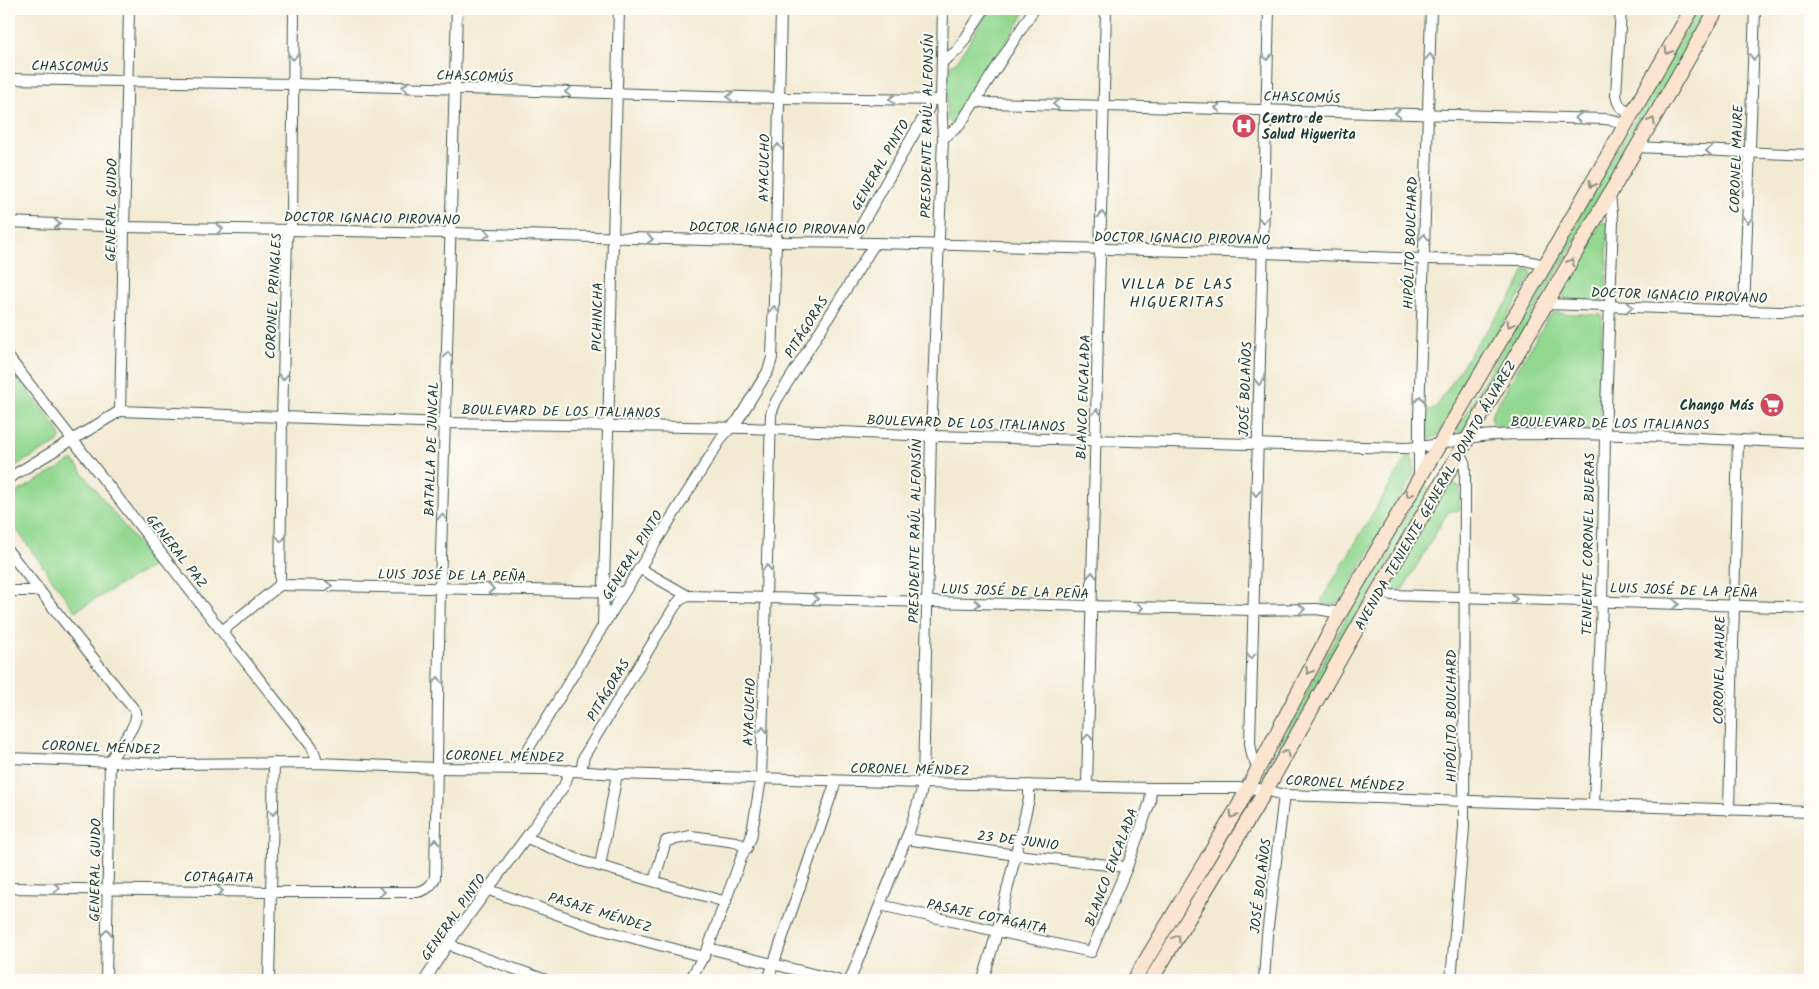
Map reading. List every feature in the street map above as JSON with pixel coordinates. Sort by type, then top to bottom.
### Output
[{"type":"main road","name":"AVENIDA TENIENTE GENERAL DONATO ÁLVAREZ","points":[[1134,980],[1248,788],[1340,613],[1545,265],[1692,9]]},
{"type":"main road","name":"AVENIDA TENIENTE GENERAL DONATO ÁLVAREZ","points":[[1152,980],[1266,790],[1378,591],[1717,9]]},
{"type":"street","name":"GENERAL GUIDO","points":[[120,411],[129,9]]},
{"type":"street","name":"CORONEL PRINGLES","points":[[280,584],[287,238],[292,220],[294,9]]},
{"type":"street","name":"BATALLA DE JUNCAL","points":[[428,889],[435,878],[440,588],[457,9]]},
{"type":"street","name":"PICHINCHA","points":[[603,626],[619,9]]},
{"type":"street","name":"AYACUCHO","points":[[772,358],[781,9]]},
{"type":"street","name":"PRESIDENTE RAÚL ALFONSÍN","points":[[850,980],[906,839],[922,793],[923,783],[931,436],[942,138],[943,9]]},
{"type":"street","points":[[942,62],[958,50],[984,9]]},
{"type":"street","points":[[942,138],[959,126],[1034,9]]},
{"type":"street","name":"BLANCO ENCALADA","points":[[1087,786],[1106,9]]},
{"type":"street","name":"JOSÉ BOLAÑOS","points":[[1258,769],[1252,755],[1250,743],[1269,9]]},
{"type":"street","name":"HIPÓLITO BOUCHARD","points":[[1419,478],[1431,9]]},
{"type":"street","points":[[1621,9],[1616,95],[1619,105],[1632,114]]},
{"type":"street","name":"CORONEL MAURE","points":[[1744,311],[1755,9]]},
{"type":"street","name":"CHASCOMÚS","points":[[9,78],[779,98],[941,100]]},
{"type":"street","name":"GENERAL PINTO","points":[[851,243],[929,108],[930,99]]},
{"type":"street","name":"CHASCOMÚS","points":[[976,101],[990,103],[1612,120],[1625,127]]},
{"type":"street","points":[[1612,120],[1619,105]]},
{"type":"street","points":[[1637,146],[1810,154]]},
{"type":"street","name":"TENIENTE CORONEL BUERAS","points":[[1594,804],[1602,602],[1604,435],[1613,222],[1610,195]]},
{"type":"street","name":"DOCTOR IGNACIO PIROVANO","points":[[9,222],[125,227],[875,243],[1424,259],[1524,260],[1545,265]]},
{"type":"street","name":"PITÁGORAS","points":[[771,430],[771,414],[776,401],[875,243]]},
{"type":"street","name":"DOCTOR IGNACIO PIROVANO","points":[[1546,304],[1810,313]]},
{"type":"street","name":"GENERAL PAZ","points":[[9,358],[312,747],[318,764]]},
{"type":"street","name":"GENERAL PINTO","points":[[516,769],[639,568],[723,436],[738,420],[768,371],[772,358]]},
{"type":"street","points":[[9,478],[120,411]]},
{"type":"street","name":"BOULEVARD DE LOS ITALIANOS","points":[[120,411],[446,423],[1419,448],[1494,435],[1604,435],[1810,443]]},
{"type":"street","name":"AYACUCHO","points":[[690,980],[706,953],[754,828],[761,779],[771,430]]},
{"type":"street","name":"CORONEL MAURE","points":[[1729,810],[1738,440]]},
{"type":"street","name":"HIPÓLITO BOUCHARD","points":[[1451,980],[1464,828],[1464,464],[1460,452]]},
{"type":"street","points":[[9,552],[136,712],[135,724],[110,761]]},
{"type":"street","name":"LUIS JOSÉ DE LA PEÑA","points":[[639,568],[684,598],[766,597],[1091,607],[1252,610],[1317,609],[1340,613]]},
{"type":"street","points":[[222,631],[280,584]]},
{"type":"street","name":"LUIS JOSÉ DE LA PEÑA","points":[[280,584],[624,592]]},
{"type":"street","points":[[9,591],[40,591]]},
{"type":"street","name":"LUIS JOSÉ DE LA PEÑA","points":[[1378,591],[1392,595],[1465,598],[1810,608]]},
{"type":"street","name":"PITÁGORAS","points":[[576,771],[684,598]]},
{"type":"street","name":"CORONEL MÉNDEZ","points":[[9,758],[168,764],[274,763],[516,769],[761,779],[923,783],[1248,788],[1284,795],[1810,812]]},
{"type":"street","name":"GENERAL GUIDO","points":[[106,980],[110,761]]},
{"type":"street","points":[[270,980],[274,763]]},
{"type":"street","name":"GENERAL PINTO","points":[[425,980],[449,942],[576,771]]},
{"type":"street","points":[[600,866],[617,774]]},
{"type":"street","points":[[768,980],[836,780]]},
{"type":"street","points":[[983,980],[997,932],[1030,798],[1029,785]]},
{"type":"street","name":"BLANCO ENCALADA","points":[[1089,953],[1094,950],[1127,867],[1150,802],[1151,788]]},
{"type":"street","name":"JOSÉ BOLAÑOS","points":[[1264,980],[1267,935],[1284,795]]},
{"type":"street","points":[[654,881],[666,841],[691,836],[736,842],[747,848]]},
{"type":"street","points":[[526,838],[582,861],[726,902]]},
{"type":"street","name":"23 DE JUNIO","points":[[906,839],[1016,855],[1127,867]]},
{"type":"street","name":"COTAGAITA","points":[[9,888],[271,892],[418,892],[428,889]]},
{"type":"street","name":"PASAJE MÉNDEZ","points":[[488,890],[596,928],[706,953],[773,964],[836,980]]},
{"type":"street","name":"PASAJE COTAGAITA","points":[[880,905],[1089,953]]},
{"type":"street","points":[[449,942],[456,948],[546,980]]},
{"type":"green space","points":[[989,9],[1027,9],[961,116],[951,123],[947,120],[947,68],[958,60]]},
{"type":"green space","points":[[1698,9],[1710,9],[1463,434],[1456,430]]},
{"type":"green space","points":[[1603,222],[1608,224],[1606,295],[1599,303],[1565,299],[1562,293],[1600,224]]},
{"type":"green space","points":[[1525,269],[1529,269],[1532,273],[1531,277],[1437,436],[1428,440],[1425,438],[1425,412],[1435,409],[1479,340],[1515,292]]},
{"type":"green space","points":[[1555,313],[1602,315],[1600,423],[1594,430],[1502,427],[1493,423],[1491,417],[1493,412],[1549,316]]},
{"type":"green space","points":[[9,367],[57,428],[61,437],[57,443],[9,469]]},
{"type":"green space","points":[[1407,456],[1411,456],[1413,460],[1414,475],[1342,599],[1334,604],[1322,605],[1322,599]]},
{"type":"green space","points":[[73,460],[154,565],[75,611],[9,519],[9,497]]},
{"type":"green space","points":[[1452,483],[1460,488],[1459,510],[1448,512],[1403,589],[1395,590],[1390,582],[1448,485]]},
{"type":"green space","points":[[1424,485],[1429,488],[1429,493],[1267,775],[1265,772],[1347,616]]},
{"type":"place","name":"Centro de Salud Higuerita","points":[[1244,126]]},
{"type":"place","name":"Chango Más","points":[[1772,405]]},
{"type":"district","name":"VILLA DE LAS HIGUERITAS","points":[[1177,292]]}]
